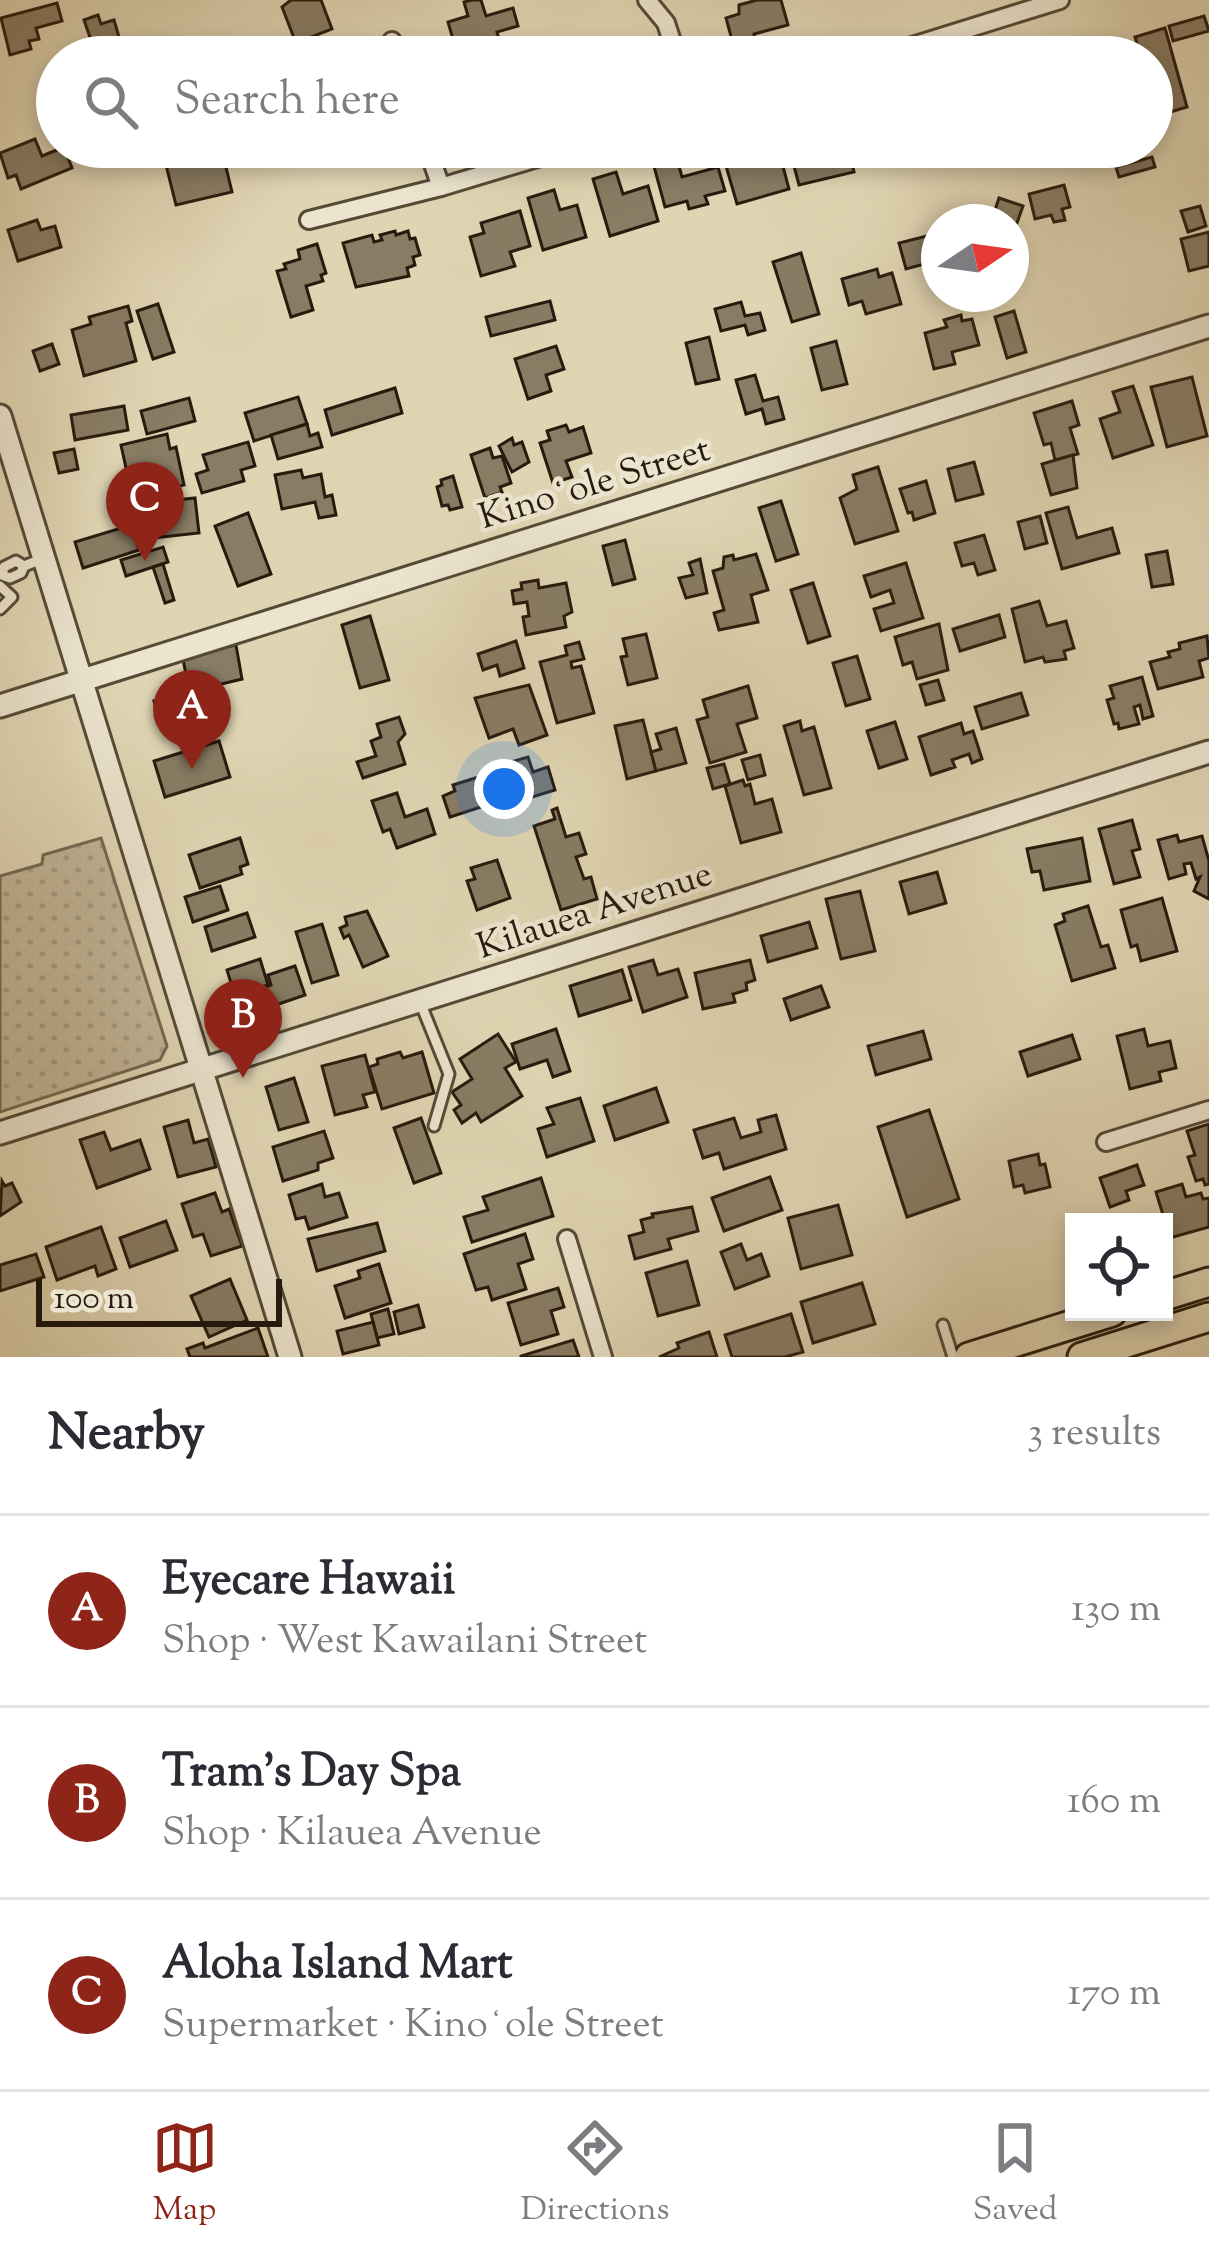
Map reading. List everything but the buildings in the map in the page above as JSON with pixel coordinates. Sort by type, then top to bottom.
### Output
[{"type":"highway","points":[[1173,1293],[1209,1282]]},
{"type":"highway","points":[[1082,1357],[1209,1317]]},
{"type":"highway","points":[[969,1357],[1083,1321]]},
{"type":"street","points":[[647,0],[666,23],[670,36]]},
{"type":"street","points":[[944,36],[1060,0]]},
{"type":"street","points":[[434,168],[440,187]]},
{"type":"street","points":[[309,220],[504,168]]},
{"type":"street","name":"Kinoʻole Street","points":[[0,706],[1209,326]]},
{"type":"street","points":[[0,416],[33,562],[80,682],[290,1357]]},
{"type":"street","name":"Kilauea Avenue","points":[[0,1133],[1209,752]]},
{"type":"street","points":[[1106,1142],[1209,1110]]},
{"type":"street","points":[[567,1239],[603,1357]]},
{"type":"lane","points":[[0,609],[12,597],[1,579],[4,567],[16,561],[33,562]]},
{"type":"lane","points":[[420,1002],[449,1074],[434,1126]]},
{"type":"lane","points":[[944,1325],[953,1357]]},
{"type":"shaded area","points":[[101,838],[167,1046],[160,1060],[0,1112],[0,876],[42,864],[43,855]]},
{"type":"place","name":"Aloha Island Mart","points":[[145,561]]},
{"type":"place","name":"Eyecare Hawaii","points":[[192,769]]},
{"type":"place","name":"Tram's Day Spa","points":[[243,1078]]}]
